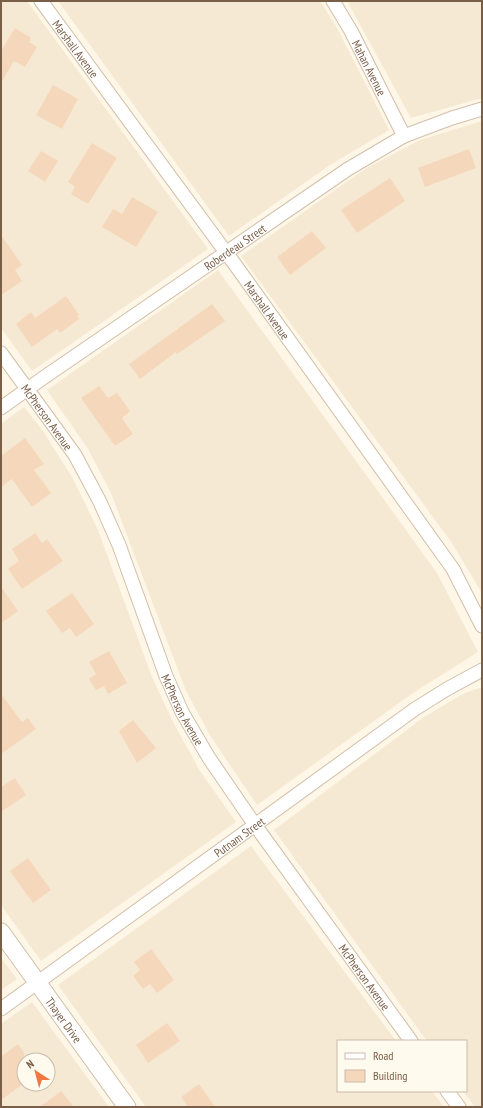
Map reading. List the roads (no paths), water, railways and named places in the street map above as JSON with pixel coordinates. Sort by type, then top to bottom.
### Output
[{"type":"street","name":"Marshall Avenue","points":[[41,1],[226,252],[453,569],[482,626]]},
{"type":"street","name":"Mahan Avenue","points":[[333,1],[351,32],[404,136]]},
{"type":"street","name":"Roberdeau Street","points":[[1,408],[348,168],[404,136],[452,118],[482,109]]},
{"type":"street","name":"McPherson Avenue","points":[[1,353],[75,455],[97,495],[119,545],[166,676],[182,712],[209,758],[255,825],[410,1040]]},
{"type":"street","name":"Putnam Street","points":[[1,1009],[414,709],[482,670]]},
{"type":"street","name":"Thayer Drive","points":[[1,932],[127,1107]]},
{"type":"street","points":[[448,1092],[459,1107]]}]
